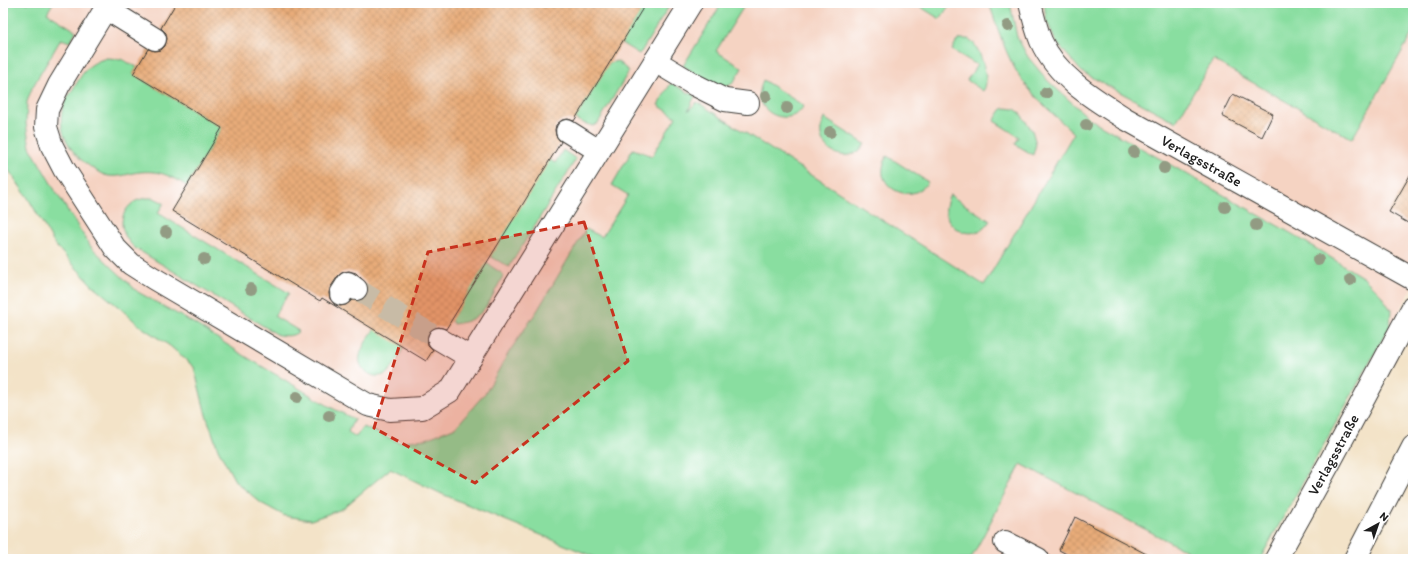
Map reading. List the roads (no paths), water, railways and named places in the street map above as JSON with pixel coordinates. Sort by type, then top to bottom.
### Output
[{"type":"street","points":[[155,39],[107,6],[59,85],[48,110],[46,127],[52,146],[64,169],[115,248],[131,264],[368,405],[390,410],[422,408],[450,391],[691,3]]},
{"type":"street","name":"Verlagsstraße","points":[[1030,3],[1041,42],[1054,62],[1073,82],[1098,101],[1126,119],[1413,279]]},
{"type":"street","points":[[655,61],[695,85],[725,100],[748,103]]},
{"type":"street","points":[[567,132],[599,151]]},
{"type":"street","name":"Verlagsstraße","points":[[1276,559],[1413,307]]},
{"type":"street","points":[[439,339],[470,358]]},
{"type":"street","points":[[1355,559],[1413,447]]},
{"type":"street","points":[[1005,542],[1038,559]]},
{"type":"tunnel","points":[[356,289],[439,339]]}]
